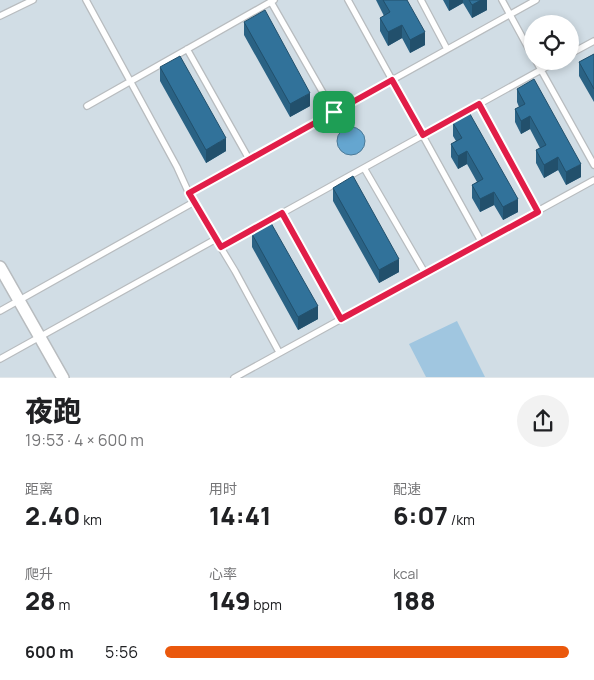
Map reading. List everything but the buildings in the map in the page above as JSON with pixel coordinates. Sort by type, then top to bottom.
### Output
[{"type":"street","points":[[0,267],[63,378]]},
{"type":"lane","points":[[0,16],[19,3],[33,0]]},
{"type":"lane","points":[[86,0],[177,167],[189,193],[279,352]]},
{"type":"lane","points":[[348,0],[482,243]]},
{"type":"lane","points":[[421,0],[447,49]]},
{"type":"lane","points":[[502,0],[524,40]]},
{"type":"lane","points":[[189,193],[536,0]]},
{"type":"lane","points":[[87,106],[272,1],[334,112]]},
{"type":"lane","points":[[579,49],[594,41]]},
{"type":"lane","points":[[188,49],[249,159]]},
{"type":"lane","points":[[221,247],[541,70],[594,165]]},
{"type":"lane","points":[[479,104],[538,212]]},
{"type":"lane","points":[[364,168],[425,273]]},
{"type":"lane","points":[[234,378],[594,180]]},
{"type":"lane","points":[[0,310],[194,202]]},
{"type":"lane","points":[[282,213],[341,319]]},
{"type":"lane","points":[[0,359],[216,239]]},
{"type":"shaded area","points":[[0,0],[594,0],[594,377],[0,377]]},
{"type":"shaded area","points":[[351,127],[361,131],[365,141],[361,151],[351,155],[341,151],[337,141],[341,131]]},
{"type":"shaded area","points":[[457,321],[485,377],[426,377],[409,344]]},
{"type":"route","points":[[392,80],[423,135],[479,104],[538,212],[341,319],[282,213],[221,247],[189,193],[334,112],[392,80]]}]
